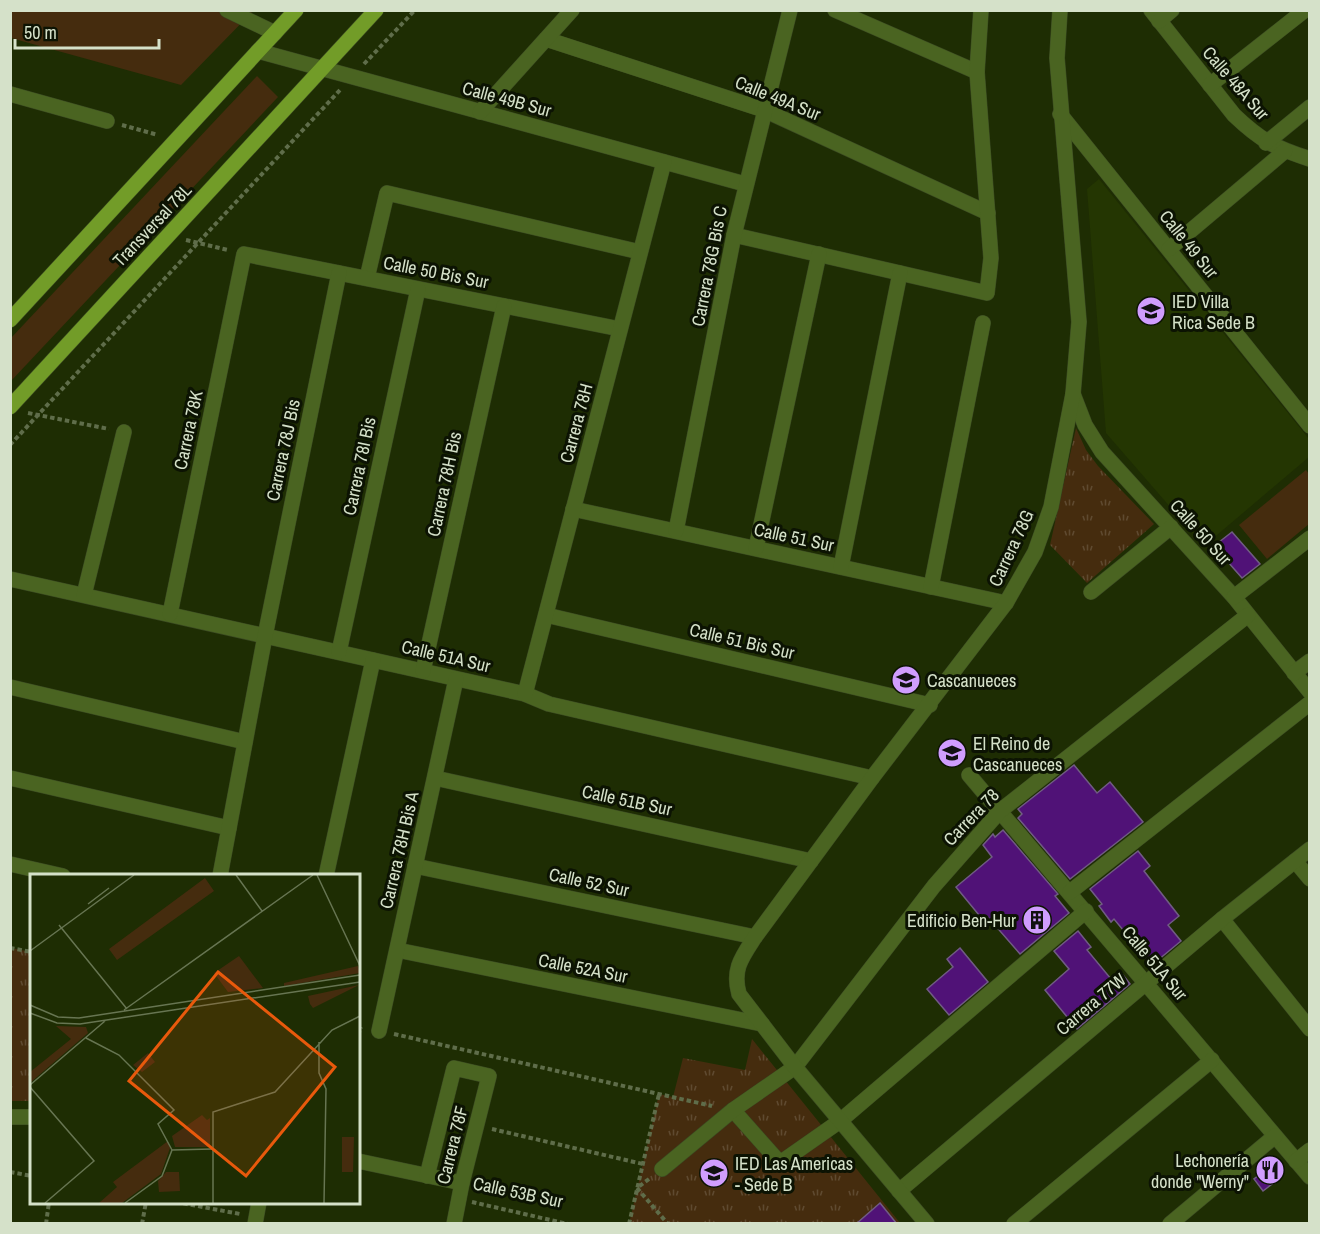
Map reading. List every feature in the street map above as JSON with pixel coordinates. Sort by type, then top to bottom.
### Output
[{"type":"main road","points":[[10,320],[296,10]]},
{"type":"main road","name":"Transversal 78L","points":[[15,409],[376,10]]},
{"type":"street","points":[[226,10],[275,33]]},
{"type":"street","points":[[480,112],[572,10]]},
{"type":"street","points":[[835,10],[977,72]]},
{"type":"street","points":[[734,235],[987,293],[991,258],[977,72],[981,10]]},
{"type":"street","name":"Carrera 78G","points":[[762,1024],[739,994],[736,981],[739,962],[872,778],[1006,603],[1035,552],[1051,507],[1073,394],[1079,322],[1060,114],[1057,58],[1060,10]]},
{"type":"street","points":[[1155,16],[1172,10]]},
{"type":"street","points":[[1210,85],[1305,10]]},
{"type":"street","name":"Carrera 78G Bis C","points":[[676,531],[734,235],[789,11]]},
{"type":"street","name":"Calle 48A Sur","points":[[1155,16],[1234,115],[1266,143],[1285,152],[1310,159]]},
{"type":"street","name":"Calle 49A Sur","points":[[546,39],[764,110],[988,213]]},
{"type":"street","name":"Calle 49B Sur","points":[[258,51],[746,184]]},
{"type":"street","points":[[13,98],[106,120]]},
{"type":"street","points":[[1266,143],[1310,107]]},
{"type":"street","name":"Calle 49 Sur","points":[[1060,114],[1310,426]]},
{"type":"street","points":[[1168,249],[1285,152]]},
{"type":"street","name":"Carrera 78H","points":[[525,694],[664,162]]},
{"type":"street","points":[[367,278],[387,193],[640,252]]},
{"type":"street","name":"Calle 50 Bis Sur","points":[[244,254],[620,329]]},
{"type":"street","name":"Carrera 78K","points":[[170,614],[244,254]]},
{"type":"street","points":[[756,548],[819,255]]},
{"type":"street","name":"Carrera 78J Bis","points":[[220,874],[265,636],[339,273]]},
{"type":"street","points":[[841,567],[900,273]]},
{"type":"street","name":"Carrera 78I Bis","points":[[339,652],[418,289]]},
{"type":"street","name":"Carrera 78H Bis","points":[[423,671],[504,306]]},
{"type":"street","points":[[931,587],[983,323]]},
{"type":"street","name":"Calle 50 Sur","points":[[1073,394],[1093,440],[1234,597],[1310,692]]},
{"type":"street","points":[[84,595],[124,432]]},
{"type":"street","name":"Calle 51 Sur","points":[[573,509],[1006,603]]},
{"type":"street","points":[[1091,592],[1171,527]]},
{"type":"street","points":[[1234,597],[1310,538]]},
{"type":"street","name":"Calle 51A Sur","points":[[10,579],[456,678],[525,694],[549,704],[872,778]]},
{"type":"street","name":"Calle 51 Bis Sur","points":[[546,615],[930,705]]},
{"type":"street","name":"Carrera 78","points":[[662,1169],[733,1110],[795,1067],[934,886],[1000,811],[1248,615]]},
{"type":"street","points":[[326,874],[373,660]]},
{"type":"street","points":[[1294,673],[1310,661]]},
{"type":"street","name":"Carrera 78H Bis A","points":[[379,1031],[456,678]]},
{"type":"street","points":[[10,687],[245,742]]},
{"type":"street","points":[[1070,892],[1310,703]]},
{"type":"street","name":"Calle 51A Sur","points":[[969,775],[1310,1177]]},
{"type":"street","points":[[10,778],[229,828]]},
{"type":"street","name":"Calle 51B Sur","points":[[435,778],[811,861]]},
{"type":"street","name":"Carrera 77W","points":[[899,1191],[1222,919],[1310,849]]},
{"type":"street","points":[[1295,861],[1310,879]]},
{"type":"street","points":[[10,864],[54,874]]},
{"type":"street","name":"Calle 52 Sur","points":[[415,866],[755,937]]},
{"type":"street","points":[[733,1110],[780,1163],[840,1121],[1086,911]]},
{"type":"street","points":[[1222,919],[1310,1029]]},
{"type":"street","name":"Calle 52A Sur","points":[[397,950],[762,1024]]},
{"type":"street","points":[[762,1024],[795,1067],[927,1224]]},
{"type":"street","points":[[1014,1224],[1212,1060]]},
{"type":"street","name":"Carrera 78F","points":[[427,1176],[454,1068],[489,1076],[454,1224]]},
{"type":"street","points":[[10,1117],[30,1117]]},
{"type":"street","points":[[1170,1224],[1275,1136]]},
{"type":"street","points":[[1296,1161],[1310,1150]]},
{"type":"street","name":"Calle 53B Sur","points":[[360,1161],[462,1183]]},
{"type":"path","points":[[10,445],[415,10]]},
{"type":"path","points":[[106,120],[176,140]]},
{"type":"path","points":[[178,238],[244,254]]},
{"type":"path","points":[[15,409],[124,432]]},
{"type":"path","points":[[10,948],[30,952]]},
{"type":"path","points":[[360,1026],[733,1110]]},
{"type":"path","points":[[629,1224],[659,1094]]},
{"type":"path","points":[[476,1125],[643,1164]]},
{"type":"path","points":[[10,1172],[30,1176]]},
{"type":"path","points":[[637,1188],[668,1224]]},
{"type":"path","name":"Calle 53B Sur","points":[[459,1199],[568,1224]]},
{"type":"path","points":[[46,1224],[49,1204]]},
{"type":"path","points":[[142,1224],[146,1204]]},
{"type":"path","points":[[183,1204],[257,1214]]},
{"type":"shaded area","name":"IED Villa Rica Sede B","points":[[1099,179],[1309,439],[1309,457],[1204,546],[1106,433],[1087,189]]},
{"type":"green space","points":[[10,11],[253,11],[181,85],[11,38]]},
{"type":"green space","points":[[257,76],[278,97],[11,381],[11,338]]},
{"type":"green space","points":[[1076,428],[1086,450],[1098,466],[1154,524],[1087,583],[1050,545]]},
{"type":"green space","points":[[1306,470],[1309,474],[1309,524],[1267,559],[1239,525]]},
{"type":"green space","points":[[11,948],[30,952],[30,1101],[11,1101]]},
{"type":"green space","points":[[752,1039],[900,1223],[629,1224],[659,1094],[673,1097],[683,1058],[745,1070]]},
{"type":"building","points":[[1232,532],[1260,564],[1242,578],[1214,546]]},
{"type":"building","points":[[1074,765],[1097,793],[1110,782],[1143,822],[1070,879],[1018,818],[1022,814],[1018,809]]},
{"type":"building","points":[[1003,830],[1058,894],[1055,896],[1069,913],[1020,954],[987,916],[983,920],[956,887],[992,857],[983,845],[993,834],[995,837]]},
{"type":"building","points":[[1138,851],[1150,866],[1144,871],[1179,916],[1168,925],[1181,941],[1152,965],[1114,919],[1111,922],[1099,906],[1102,904],[1090,889]]},
{"type":"building","points":[[1078,931],[1091,947],[1087,950],[1111,979],[1120,971],[1130,984],[1077,1029],[1045,990],[1069,969],[1054,951]]},
{"type":"building","points":[[960,948],[988,982],[949,1015],[927,989],[953,967],[947,959]]},
{"type":"building","points":[[1271,1166],[1280,1178],[1263,1191],[1254,1179]]},
{"type":"building","points":[[880,1203],[897,1224],[856,1224]]},
{"type":"place","name":"IED Villa Rica Sede B","points":[[1151,311]]},
{"type":"place","name":"Cascanueces","points":[[906,680]]},
{"type":"place","name":"El Reino de Cascanueces","points":[[952,753]]},
{"type":"place","name":"Edificio Ben-Hur","points":[[1037,920]]},
{"type":"place","name":"Lechonería donde \"Werny\"","points":[[1270,1170]]},
{"type":"place","name":"IED Las Americas - Sede B","points":[[714,1173]]}]
